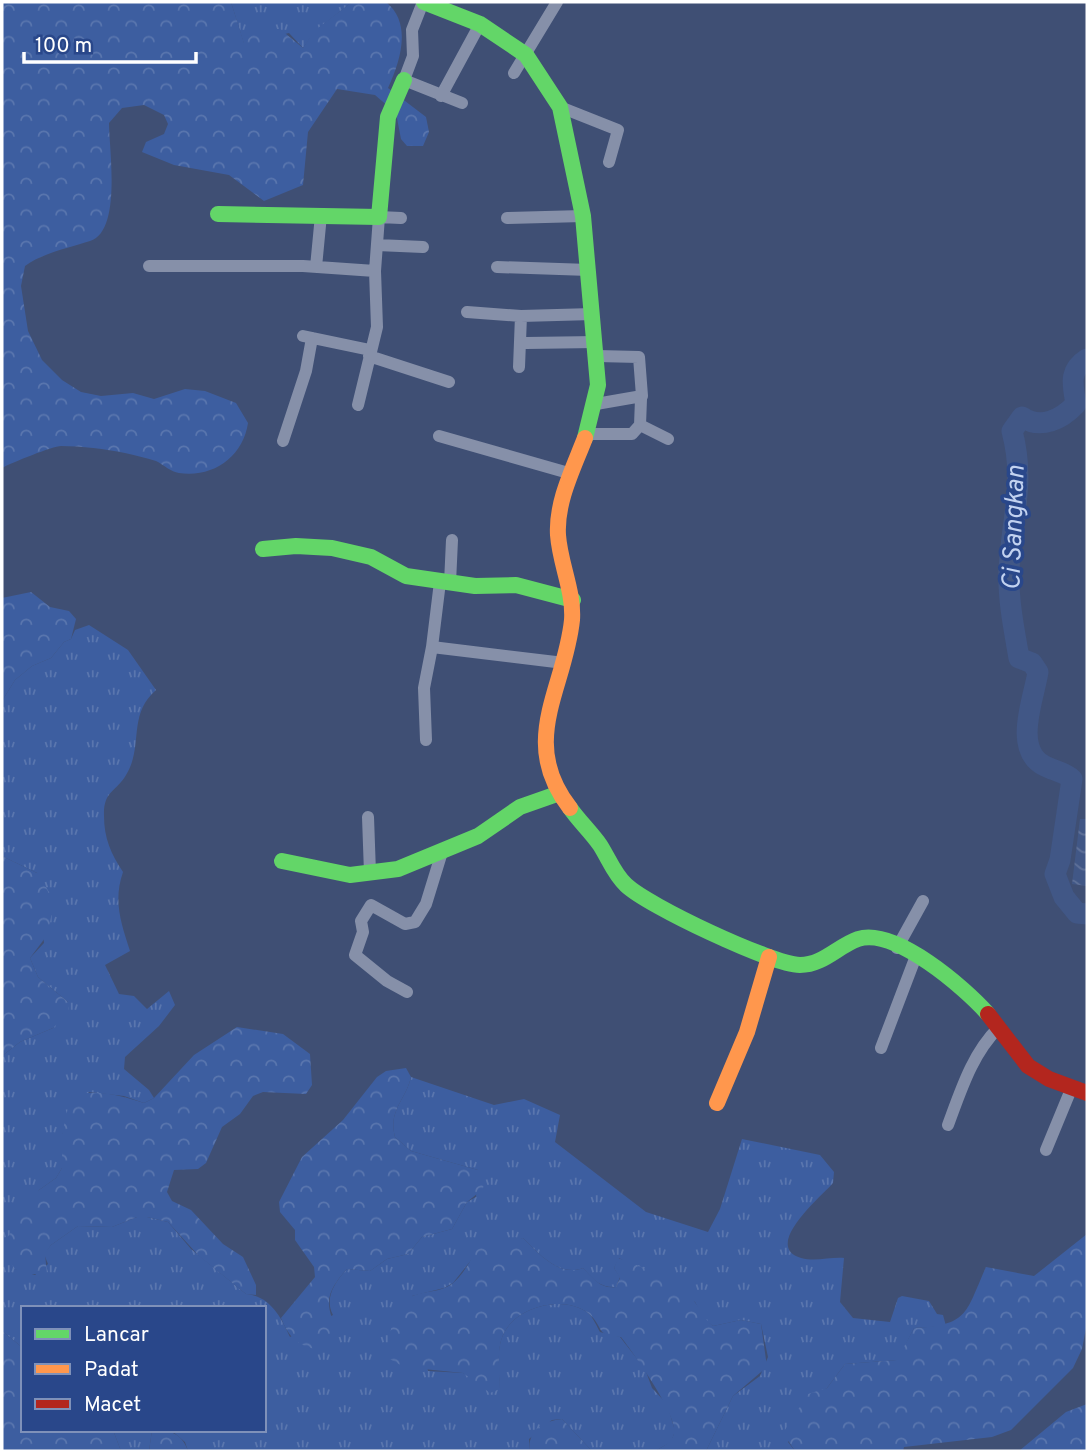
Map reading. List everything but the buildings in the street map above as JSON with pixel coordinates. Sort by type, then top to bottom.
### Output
[{"type":"street","points":[[358,405],[377,327],[375,271],[388,117],[413,56],[412,30],[424,2],[480,24],[526,55],[559,107],[583,216],[596,349],[596,404],[559,511],[557,535],[573,600],[564,663],[544,727],[547,760],[557,794],[605,850],[625,885],[721,937],[791,964],[811,965],[831,957],[853,940],[869,937],[916,956],[972,997],[1029,1067],[1080,1090],[1046,1150]]},
{"type":"street","points":[[514,73],[557,2]]},
{"type":"street","points":[[441,96],[480,24]]},
{"type":"street","points":[[404,80],[462,103]]},
{"type":"street","points":[[559,107],[618,130],[610,162]]},
{"type":"street","points":[[218,214],[289,218],[321,215],[401,218]]},
{"type":"street","points":[[316,267],[321,215]]},
{"type":"street","points":[[507,218],[583,216]]},
{"type":"street","points":[[377,245],[422,247]]},
{"type":"street","points":[[149,266],[316,267],[375,271]]},
{"type":"street","points":[[497,267],[589,270]]},
{"type":"street","points":[[467,312],[521,316],[593,314]]},
{"type":"street","points":[[519,367],[521,316]]},
{"type":"street","points":[[284,441],[306,371],[308,337],[370,353],[449,382]]},
{"type":"street","points":[[526,343],[639,356],[640,425]]},
{"type":"street","points":[[596,404],[640,399]]},
{"type":"street","points":[[586,434],[627,435],[640,425]]},
{"type":"street","points":[[640,425],[668,439]]},
{"type":"street","points":[[439,436],[572,474]]},
{"type":"street","points":[[426,740],[424,688],[452,540]]},
{"type":"street","points":[[263,549],[296,546],[332,548],[371,557],[406,576],[445,583],[516,585],[573,600]]},
{"type":"street","points":[[432,647],[564,663]]},
{"type":"street","points":[[282,861],[350,875],[398,869],[478,836],[520,807],[557,794]]},
{"type":"street","points":[[368,817],[370,873]]},
{"type":"street","points":[[407,992],[387,981],[355,954],[362,936],[361,921],[371,905],[405,924],[415,922],[426,904],[442,852]]},
{"type":"street","points":[[897,947],[923,901]]},
{"type":"street","points":[[881,1048],[916,956]]},
{"type":"street","points":[[717,1103],[747,1032],[769,957]]},
{"type":"street","points":[[948,1125],[982,1046],[999,1027]]},
{"type":"green space","points":[[2,2],[231,2],[244,43],[258,29],[280,29],[303,48],[314,31],[352,2],[386,2],[399,20],[402,42],[397,66],[388,88],[426,117],[429,132],[423,146],[407,146],[401,139],[396,113],[375,95],[337,89],[308,132],[303,185],[264,201],[229,175],[174,165],[142,152],[146,142],[164,134],[168,124],[164,115],[144,105],[122,108],[109,123],[110,206],[100,234],[90,241],[47,254],[25,266],[21,286],[28,331],[42,360],[62,380],[81,392],[101,396],[133,393],[154,399],[185,389],[205,391],[236,403],[248,423],[245,435],[233,455],[214,468],[192,474],[179,473],[156,461],[133,455],[61,446],[2,468]]},
{"type":"green space","points":[[231,2],[352,2],[315,31],[303,48],[289,33],[244,44]]},
{"type":"green space","points":[[31,592],[50,607],[69,611],[76,619],[71,639],[64,642],[51,658],[32,666],[15,680],[2,701],[2,598]]},
{"type":"green space","points":[[89,625],[128,650],[156,690],[142,710],[131,764],[122,781],[108,797],[104,808],[107,839],[123,872],[118,902],[130,951],[105,965],[119,994],[134,996],[147,1009],[169,991],[175,1005],[159,1026],[125,1057],[124,1069],[149,1090],[154,1098],[144,1103],[124,1096],[89,1092],[62,1134],[62,1168],[56,1178],[39,1190],[15,1269],[35,1275],[48,1264],[44,1254],[51,1245],[78,1226],[112,1227],[137,1217],[168,1222],[191,1249],[246,1294],[268,1303],[290,1337],[333,1315],[330,1296],[347,1269],[370,1271],[387,1259],[408,1254],[422,1237],[452,1229],[467,1202],[476,1197],[478,1170],[411,1151],[395,1137],[394,1119],[411,1077],[494,1105],[524,1099],[560,1115],[555,1142],[646,1212],[708,1232],[720,1209],[742,1139],[820,1155],[834,1172],[833,1183],[798,1220],[788,1243],[790,1252],[806,1259],[844,1258],[840,1302],[853,1318],[890,1322],[898,1298],[902,1296],[929,1301],[937,1314],[943,1315],[946,1326],[914,1328],[898,1360],[845,1364],[827,1388],[818,1393],[788,1442],[795,1451],[706,1451],[733,1396],[760,1376],[768,1357],[761,1324],[741,1320],[713,1326],[705,1320],[695,1302],[619,1258],[614,1268],[620,1277],[616,1287],[601,1285],[583,1268],[574,1270],[558,1267],[523,1238],[472,1259],[453,1283],[444,1288],[412,1296],[428,1371],[463,1373],[500,1389],[499,1348],[509,1325],[518,1317],[541,1306],[566,1304],[578,1307],[590,1315],[600,1332],[620,1337],[645,1369],[652,1388],[667,1404],[675,1431],[671,1442],[655,1451],[592,1451],[562,1419],[552,1420],[529,1439],[530,1451],[188,1451],[185,1442],[173,1432],[266,1432],[266,1306],[21,1306],[21,1346],[2,1331],[2,1056],[20,1042],[53,1028],[68,1002],[38,977],[30,958],[44,943],[37,873],[2,856],[2,701],[15,680],[32,666],[51,658],[64,642],[71,639],[75,630]]},
{"type":"green space","points":[[2,856],[37,873],[54,900],[48,934],[30,958],[38,977],[68,1002],[69,1012],[53,1028],[20,1042],[2,1056]]},
{"type":"green space","points":[[237,1027],[283,1034],[310,1054],[312,1085],[306,1094],[263,1092],[253,1096],[240,1114],[222,1127],[206,1163],[198,1169],[174,1170],[167,1192],[172,1201],[191,1210],[223,1244],[243,1257],[256,1285],[256,1295],[246,1294],[199,1256],[168,1222],[147,1217],[137,1217],[112,1227],[78,1226],[51,1245],[45,1254],[47,1274],[24,1274],[15,1269],[8,1260],[7,1238],[39,1190],[56,1178],[62,1168],[62,1134],[70,1099],[96,1093],[116,1095],[144,1103],[154,1098],[194,1055]]},
{"type":"green space","points":[[406,1068],[411,1077],[394,1119],[395,1137],[411,1151],[478,1170],[484,1179],[483,1189],[467,1202],[452,1229],[422,1237],[408,1254],[387,1259],[370,1271],[347,1269],[334,1285],[330,1295],[330,1312],[335,1329],[332,1338],[318,1350],[310,1348],[295,1340],[281,1318],[315,1277],[314,1267],[295,1240],[295,1230],[280,1212],[279,1202],[302,1157],[343,1120],[377,1077],[386,1071]]},
{"type":"green space","points":[[1087,1234],[1087,1323],[1082,1349],[1073,1368],[1011,1430],[992,1437],[904,1447],[903,1451],[795,1451],[783,1433],[808,1394],[827,1388],[845,1364],[897,1360],[914,1328],[946,1324],[963,1314],[986,1267],[1034,1276]]},
{"type":"green space","points":[[523,1238],[558,1267],[574,1270],[583,1268],[606,1286],[616,1287],[620,1278],[614,1268],[618,1258],[648,1270],[666,1279],[692,1299],[713,1326],[741,1320],[761,1324],[767,1367],[733,1396],[706,1451],[655,1451],[670,1442],[673,1436],[673,1423],[669,1412],[621,1337],[603,1333],[593,1318],[578,1307],[566,1304],[541,1306],[518,1317],[509,1325],[500,1348],[500,1389],[490,1393],[463,1373],[404,1367],[388,1358],[393,1322],[408,1299],[452,1284],[466,1268],[476,1248]]},
{"type":"green space","points":[[2,1331],[21,1346],[21,1432],[114,1432],[121,1451],[2,1451]]},
{"type":"green space","points":[[1087,1404],[1087,1451],[1019,1451],[1066,1412]]},
{"type":"green space","points":[[562,1419],[592,1451],[530,1451],[531,1438],[538,1428]]},
{"type":"green space","points":[[114,1432],[152,1432],[149,1451],[121,1451]]},
{"type":"green space","points":[[152,1432],[167,1432],[179,1436],[188,1451],[149,1451]]},
{"type":"water","points":[[1080,819],[1087,819],[1087,886],[1072,884]]},
{"type":"waterway","name":"Ci Sangkan","points":[[1087,359],[1074,374],[1076,404],[1058,418],[1044,423],[1036,423],[1022,417],[1012,431],[1018,485],[1009,582],[1019,658],[1032,663],[1038,672],[1028,722],[1029,747],[1034,757],[1043,765],[1072,779],[1060,860],[1055,874],[1064,897],[1077,913],[1087,914]]},
{"type":"traffic: fast","points":[[424,2],[480,24],[526,55],[560,107],[583,216],[598,385],[585,438]]},
{"type":"traffic: fast","points":[[218,214],[379,217],[388,117],[404,80]]},
{"type":"traffic: fast","points":[[263,549],[296,546],[332,548],[371,557],[406,576],[475,586],[516,585],[573,600]]},
{"type":"traffic: fast","points":[[282,861],[350,875],[398,869],[478,836],[520,807],[557,794]]},
{"type":"traffic: fast","points":[[570,808],[600,845],[626,885],[683,919],[738,945],[800,965],[823,959],[858,939],[873,938],[891,942],[928,962],[947,976],[988,1014]]},
{"type":"traffic: slow","points":[[570,808],[555,784],[547,760],[546,737],[572,620],[558,523],[566,486],[585,438]]},
{"type":"traffic: slow","points":[[717,1103],[747,1032],[769,957]]},
{"type":"traffic: jam","points":[[988,1014],[1028,1066],[1049,1079],[1087,1093]]}]
